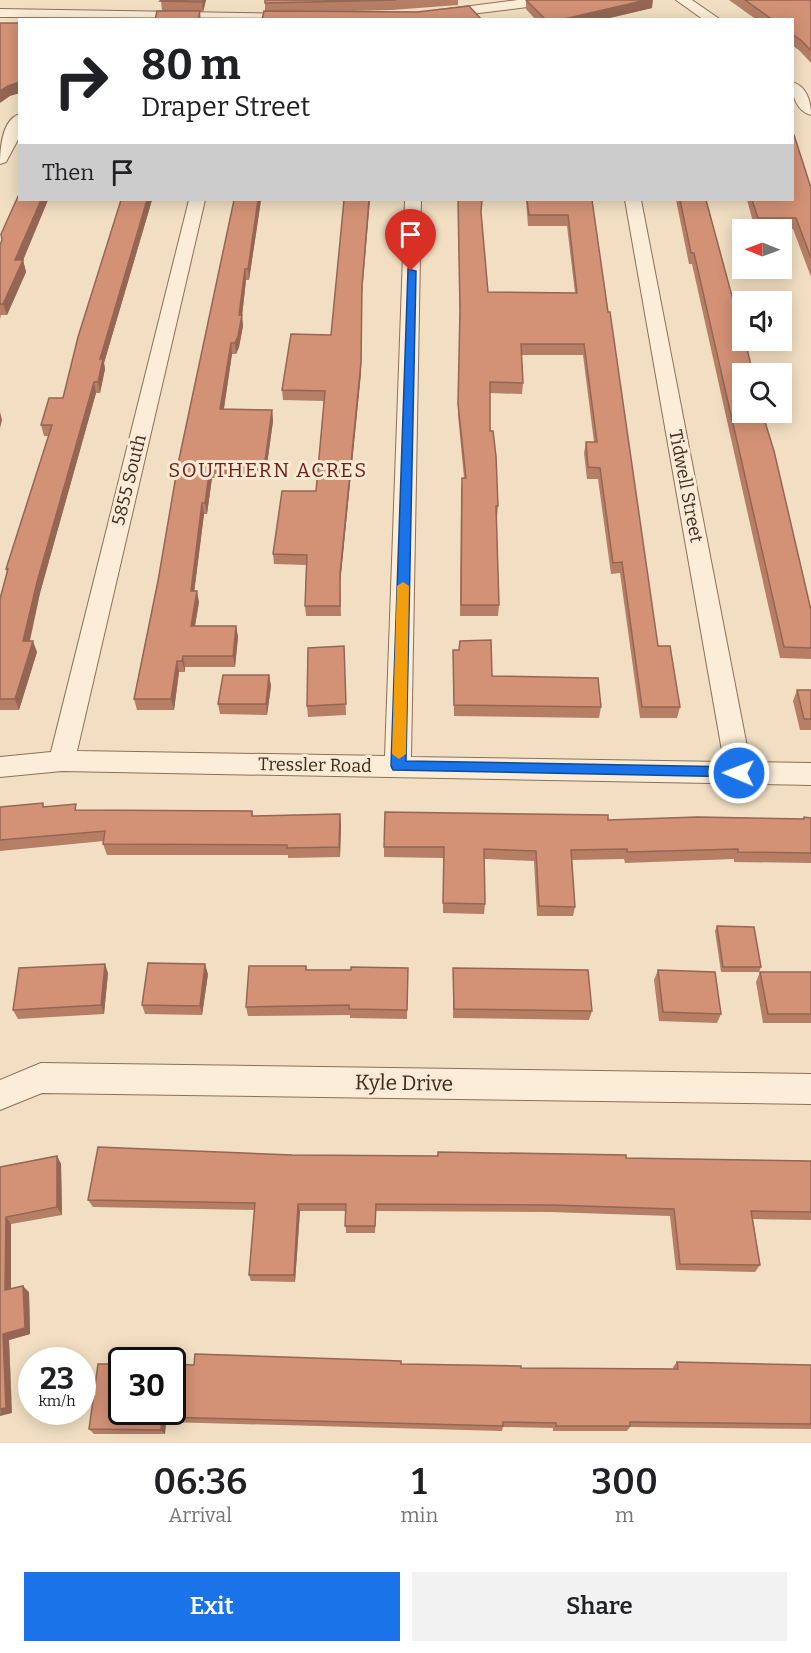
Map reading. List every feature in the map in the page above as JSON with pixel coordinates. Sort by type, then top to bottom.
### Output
[{"type":"street","points":[[138,16],[143,0]]},
{"type":"street","points":[[238,18],[243,0]]},
{"type":"street","points":[[423,15],[499,14],[551,0]]},
{"type":"street","points":[[683,0],[711,18]]},
{"type":"street","points":[[0,13],[306,18]]},
{"type":"street","points":[[794,89],[811,110]]},
{"type":"street","points":[[0,159],[18,123]]},
{"type":"street","name":"5855 South","points":[[62,761],[196,201]]},
{"type":"street","points":[[398,766],[413,201]]},
{"type":"street","name":"Tidwell Street","points":[[633,201],[739,773]]},
{"type":"street","name":"Tressler Road","points":[[0,767],[62,761],[811,774]]},
{"type":"street","name":"Kyle Drive","points":[[0,1095],[41,1078],[811,1089]]},
{"type":"building","points":[[161,0],[203,0],[202,2]]},
{"type":"building","points":[[265,0],[396,0],[265,3]]},
{"type":"building","points":[[526,0],[646,0],[569,18],[544,18]]},
{"type":"building","points":[[745,0],[811,0],[811,51],[794,35],[794,18],[770,18]]},
{"type":"building","points":[[469,6],[480,18],[262,18],[264,11],[417,12]]},
{"type":"building","points":[[157,11],[200,11],[198,18],[155,18]]},
{"type":"building","points":[[0,23],[18,23],[18,83],[0,91]]},
{"type":"building","points":[[794,135],[811,188],[811,258],[796,218],[758,218],[752,201],[794,201]]},
{"type":"building","points":[[18,196],[18,201],[41,201],[15,260],[23,260],[3,304],[0,304],[1,234]]},
{"type":"building","points":[[121,201],[147,201],[100,359],[103,359],[98,382],[94,382],[37,582],[23,641],[33,641],[15,699],[0,699],[0,599],[8,569],[6,569],[52,425],[41,425],[49,398],[63,398],[78,337]]},
{"type":"building","points":[[234,201],[258,201],[248,269],[245,269],[239,315],[242,315],[238,336],[235,343],[231,343],[220,409],[272,410],[264,468],[210,467],[205,503],[202,503],[191,591],[197,591],[191,626],[236,626],[233,656],[183,656],[182,661],[177,661],[171,699],[134,699],[158,581],[178,464]]},
{"type":"building","points":[[344,201],[369,201],[362,285],[361,362],[340,574],[340,606],[305,606],[307,555],[273,554],[282,491],[316,491],[325,391],[282,390],[291,334],[331,335]]},
{"type":"building","points":[[458,201],[482,201],[488,292],[577,293],[568,215],[529,215],[527,201],[592,201],[658,646],[670,646],[680,707],[642,707],[622,562],[613,563],[600,468],[588,467],[586,442],[597,442],[584,344],[521,344],[523,383],[490,382],[490,431],[493,431],[496,456],[499,605],[461,605],[462,478],[466,478],[458,404],[460,310]]},
{"type":"building","points":[[680,201],[706,201],[732,296],[732,351],[748,351],[750,363],[732,363],[732,419],[694,253],[691,253]]},
{"type":"building","points":[[733,423],[765,423],[811,610],[811,648],[784,647]]},
{"type":"building","points":[[491,640],[492,676],[598,678],[601,707],[454,705],[453,650],[459,650],[460,641]]},
{"type":"building","points":[[344,646],[346,704],[307,706],[308,648]]},
{"type":"building","points":[[223,675],[269,675],[266,704],[218,704]]},
{"type":"building","points":[[797,690],[811,690],[811,719],[804,719]]},
{"type":"building","points":[[43,803],[43,807],[76,804],[75,810],[252,811],[252,816],[340,814],[339,847],[103,844],[105,831],[0,840],[0,807]]},
{"type":"building","points":[[385,812],[608,815],[608,820],[698,817],[804,819],[804,817],[811,818],[811,853],[738,852],[738,849],[627,852],[627,849],[571,850],[575,907],[539,906],[536,851],[484,849],[485,904],[443,903],[444,847],[384,847]]},
{"type":"building","points":[[717,926],[754,927],[761,967],[723,967]]},
{"type":"building","points":[[148,963],[205,964],[200,1006],[142,1005]]},
{"type":"building","points":[[105,964],[101,1005],[13,1010],[19,968]]},
{"type":"building","points":[[249,966],[306,966],[306,970],[351,970],[351,967],[408,968],[407,1010],[349,1009],[349,1005],[246,1007]]},
{"type":"building","points":[[453,968],[588,970],[592,1011],[454,1009]]},
{"type":"building","points":[[658,970],[715,972],[721,1014],[663,1012]]},
{"type":"building","points":[[760,972],[811,972],[811,1014],[768,1014]]},
{"type":"building","points":[[98,1147],[292,1155],[438,1156],[438,1152],[811,1161],[811,1212],[751,1211],[760,1265],[680,1264],[674,1209],[552,1205],[376,1204],[375,1226],[345,1226],[346,1204],[298,1204],[294,1275],[249,1275],[255,1203],[88,1200]]},
{"type":"building","points":[[57,1156],[57,1207],[6,1217],[5,1290],[23,1286],[25,1328],[3,1334],[6,1408],[0,1409],[0,1167]]},
{"type":"building","points":[[195,1354],[401,1361],[401,1364],[521,1366],[521,1368],[678,1369],[677,1362],[811,1365],[811,1424],[630,1422],[630,1426],[556,1426],[556,1423],[503,1422],[503,1426],[186,1418],[186,1365],[194,1365]]},
{"type":"building","points":[[98,1364],[108,1364],[108,1425],[161,1425],[161,1430],[89,1429],[90,1425],[96,1425]]},
{"type":"slow traffic","points":[[399,754],[403,586]]},
{"type":"district","name":"SOUTHERN ACRES","points":[[268,470]]},
{"type":"route","points":[[411,271],[398,766],[739,773]]}]
